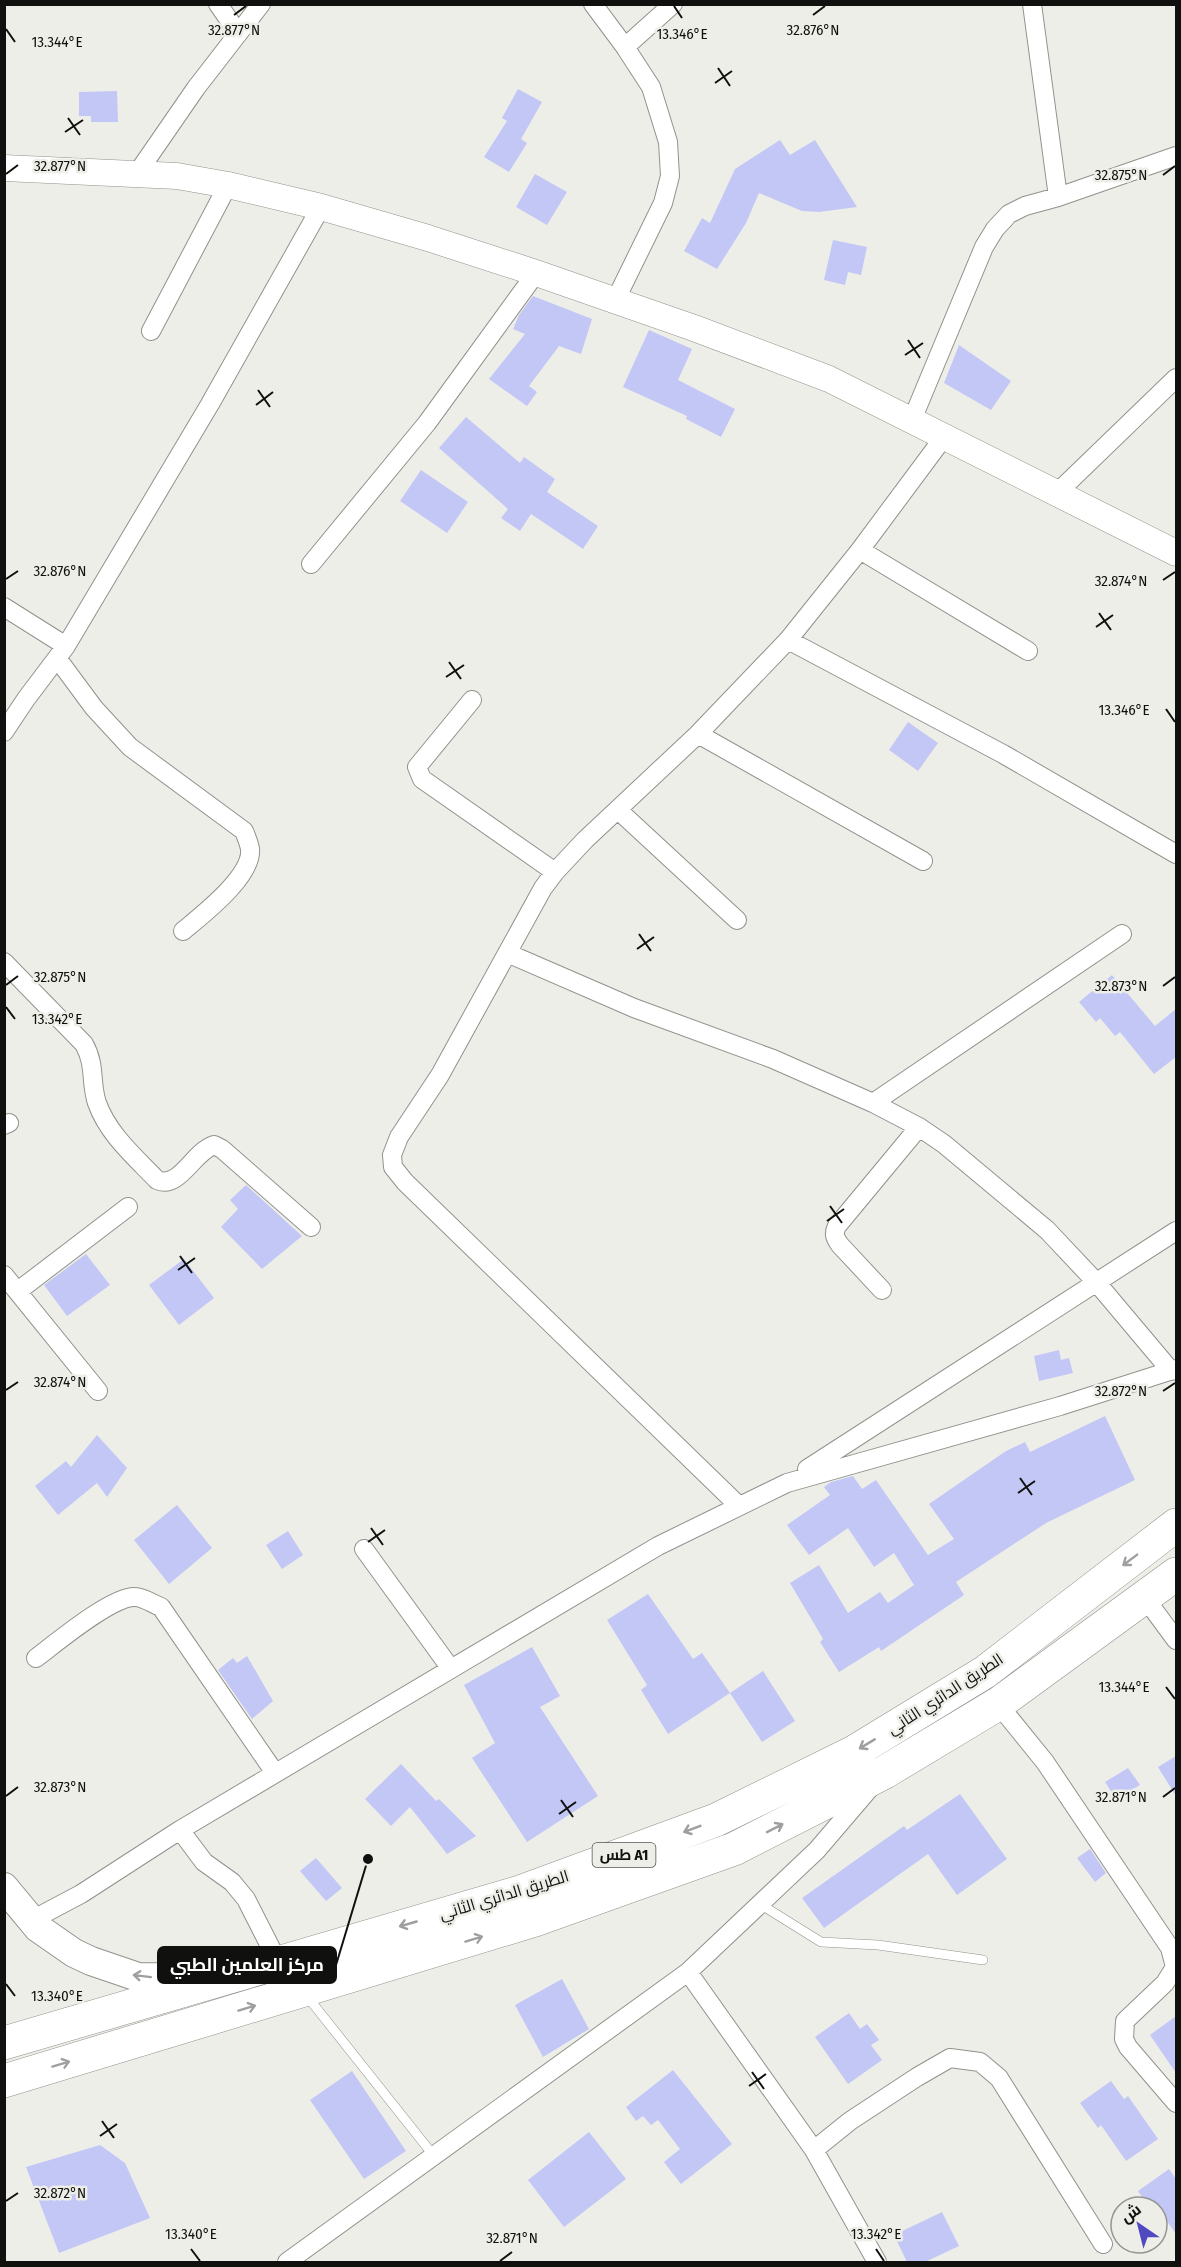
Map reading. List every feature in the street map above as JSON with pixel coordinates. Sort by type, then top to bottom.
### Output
[{"type":"highway","name":"الطريق الدائري الثاني","points":[[4,2043],[520,1892],[716,1820],[854,1752],[985,1672],[1176,1525]]},
{"type":"highway","name":"الطريق الدائري الثاني","points":[[4,2081],[536,1920],[734,1849],[885,1772],[998,1704],[1176,1574]]},
{"type":"main road","points":[[4,1887],[30,1921],[74,1953],[108,1968],[138,1977],[221,1978]]},
{"type":"street","points":[[218,4],[238,33]]},
{"type":"street","points":[[136,175],[196,88],[261,4]]},
{"type":"street","points":[[593,4],[651,87],[668,142],[670,176],[663,203],[615,301]]},
{"type":"street","points":[[625,47],[673,4]]},
{"type":"street","points":[[1032,4],[1058,197]]},
{"type":"street","points":[[912,420],[984,247],[995,229],[1009,214],[1025,206],[1176,159]]},
{"type":"street","points":[[4,168],[177,176],[228,185],[321,207],[536,273],[694,328],[829,379],[1176,553]]},
{"type":"street","points":[[151,331],[228,185]]},
{"type":"street","points":[[4,732],[61,652],[210,404],[321,207]]},
{"type":"street","points":[[310,564],[427,423],[536,273]]},
{"type":"street","points":[[1057,493],[1176,378]]},
{"type":"street","points":[[739,1506],[405,1182],[393,1167],[392,1155],[399,1137],[440,1075],[525,917],[555,872],[698,734],[788,640],[860,550],[944,437]]},
{"type":"street","points":[[860,550],[1028,651]]},
{"type":"street","points":[[4,607],[61,652],[94,708],[130,747],[244,831],[250,850],[245,869],[216,903],[183,931]]},
{"type":"street","points":[[788,640],[1003,754],[1176,854]]},
{"type":"street","points":[[472,700],[417,766],[422,779],[555,872]]},
{"type":"street","points":[[698,734],[923,861]]},
{"type":"street","points":[[618,810],[737,920]]},
{"type":"street","points":[[873,1103],[1122,934]]},
{"type":"street","points":[[507,952],[634,1008],[773,1059],[919,1126],[1047,1230],[1098,1283],[1174,1370],[1060,1406],[787,1483]]},
{"type":"street","points":[[4,963],[84,1044],[92,1058],[97,1102],[105,1121],[115,1136],[157,1180],[164,1183],[171,1182],[200,1153],[214,1145],[222,1149],[311,1227]]},
{"type":"street","points":[[882,1290],[835,1239],[834,1232],[919,1126]]},
{"type":"street","points":[[18,1291],[128,1207]]},
{"type":"street","points":[[30,1921],[81,1894],[180,1830],[658,1546],[787,1483],[1176,1231]]},
{"type":"street","points":[[4,1275],[98,1390]]},
{"type":"street","points":[[364,1549],[451,1669]]},
{"type":"street","points":[[36,1658],[104,1609],[123,1599],[136,1597],[161,1607],[275,1773]]},
{"type":"street","points":[[1145,1598],[1176,1640]]},
{"type":"street","points":[[998,1704],[1045,1762],[1170,1948],[1175,1967],[1165,1983],[1125,2021],[1124,2039],[1128,2048],[1176,2103]]},
{"type":"street","points":[[287,2262],[688,1971],[817,1850],[885,1772]]},
{"type":"street","points":[[180,1830],[204,1862],[232,1882],[246,1899],[278,1962]]},
{"type":"street","points":[[688,1971],[814,2150],[877,2262]]},
{"type":"street","points":[[814,2150],[850,2121],[950,2058],[981,2062],[999,2078],[1103,2244]]},
{"type":"lane","points":[[760,1904],[821,1942],[878,1945],[983,1960]]},
{"type":"lane","points":[[302,1991],[434,2156]]},
{"type":"building","points":[[518,89],[542,102],[521,139],[527,143],[509,172],[484,157],[507,121],[502,118]]},
{"type":"building","points":[[117,91],[118,122],[91,122],[91,116],[79,116],[79,92]]},
{"type":"building","points":[[780,140],[790,155],[815,140],[857,207],[819,212],[802,211],[759,193],[746,223],[717,269],[684,251],[702,218],[710,223],[735,169]]},
{"type":"building","points":[[535,174],[567,192],[547,225],[516,207]]},
{"type":"building","points":[[833,240],[867,247],[861,275],[848,272],[845,285],[824,280]]},
{"type":"building","points":[[533,296],[592,319],[581,354],[559,346],[529,386],[537,392],[527,406],[489,379],[525,334],[513,329],[519,315]]},
{"type":"building","points":[[649,330],[692,349],[678,380],[735,409],[721,437],[686,419],[687,416],[623,387]]},
{"type":"building","points":[[959,345],[1011,381],[991,410],[944,383]]},
{"type":"building","points":[[466,417],[520,463],[524,457],[555,479],[547,492],[598,526],[583,549],[531,514],[520,531],[501,518],[508,509],[439,448]]},
{"type":"building","points":[[421,470],[468,502],[447,533],[400,501]]},
{"type":"building","points":[[908,722],[938,743],[918,771],[889,750]]},
{"type":"building","points":[[1112,975],[1155,1026],[1176,1009],[1176,1057],[1154,1074],[1120,1032],[1115,1036],[1100,1018],[1096,1022],[1079,1002]]},
{"type":"building","points":[[246,1185],[302,1236],[262,1269],[221,1227],[238,1209],[230,1200]]},
{"type":"building","points":[[86,1254],[110,1285],[67,1316],[44,1285]]},
{"type":"building","points":[[184,1259],[214,1298],[179,1325],[149,1285]]},
{"type":"building","points":[[1059,1350],[1061,1360],[1069,1358],[1073,1373],[1039,1381],[1034,1356]]},
{"type":"building","points":[[1105,1416],[1135,1480],[1046,1523],[956,1582],[964,1595],[881,1651],[879,1647],[839,1672],[820,1642],[823,1639],[790,1583],[819,1565],[848,1613],[880,1592],[888,1603],[914,1585],[894,1553],[874,1567],[848,1528],[809,1555],[787,1525],[830,1495],[824,1487],[831,1482],[853,1476],[862,1489],[876,1480],[928,1555],[954,1539],[929,1504],[1006,1451],[1025,1442],[1030,1452]]},
{"type":"building","points":[[97,1435],[127,1468],[107,1497],[97,1483],[58,1515],[35,1486],[66,1461],[71,1467]]},
{"type":"building","points":[[177,1505],[212,1548],[169,1584],[134,1540]]},
{"type":"building","points":[[288,1531],[303,1555],[282,1569],[266,1545]]},
{"type":"building","points":[[648,1594],[693,1659],[702,1653],[730,1693],[668,1734],[641,1690],[647,1685],[607,1620]]},
{"type":"building","points":[[532,1647],[560,1696],[540,1707],[598,1796],[527,1842],[472,1758],[495,1743],[464,1685]]},
{"type":"building","points":[[247,1656],[273,1701],[252,1719],[218,1670],[233,1658],[237,1663]]},
{"type":"building","points":[[763,1671],[795,1721],[762,1742],[730,1693]]},
{"type":"building","points":[[1176,1756],[1176,1796],[1158,1767]]},
{"type":"building","points":[[401,1764],[436,1801],[439,1799],[476,1836],[447,1854],[410,1807],[391,1826],[365,1799]]},
{"type":"building","points":[[1128,1768],[1140,1785],[1116,1799],[1105,1782]]},
{"type":"building","points":[[960,1794],[1007,1859],[957,1895],[928,1854],[824,1928],[802,1898],[904,1826],[907,1830]]},
{"type":"building","points":[[1090,1849],[1106,1873],[1095,1882],[1077,1858]]},
{"type":"building","points":[[316,1858],[342,1888],[326,1901],[300,1871]]},
{"type":"building","points":[[562,1979],[589,2029],[543,2057],[515,2005]]},
{"type":"building","points":[[849,2013],[860,2029],[867,2024],[879,2040],[871,2045],[882,2060],[848,2084],[815,2037]]},
{"type":"building","points":[[1176,2016],[1176,2073],[1150,2035]]},
{"type":"building","points":[[673,2070],[732,2144],[681,2184],[664,2162],[680,2149],[658,2120],[651,2125],[643,2116],[636,2121],[626,2107]]},
{"type":"building","points":[[352,2071],[406,2151],[364,2179],[310,2100]]},
{"type":"building","points":[[1111,2081],[1124,2099],[1128,2096],[1158,2139],[1126,2161],[1101,2125],[1098,2128],[1080,2103]]},
{"type":"building","points":[[589,2132],[626,2179],[564,2227],[528,2180]]},
{"type":"building","points":[[100,2145],[125,2163],[150,2218],[59,2253],[26,2167]]},
{"type":"building","points":[[1169,2169],[1176,2179],[1176,2234],[1169,2224],[1169,2195],[1141,2195],[1138,2191]]},
{"type":"building","points":[[942,2212],[959,2246],[925,2262],[907,2262],[894,2235]]},
{"type":"place","name":"مركز العلمين الطبي","points":[[368,1859]]}]
